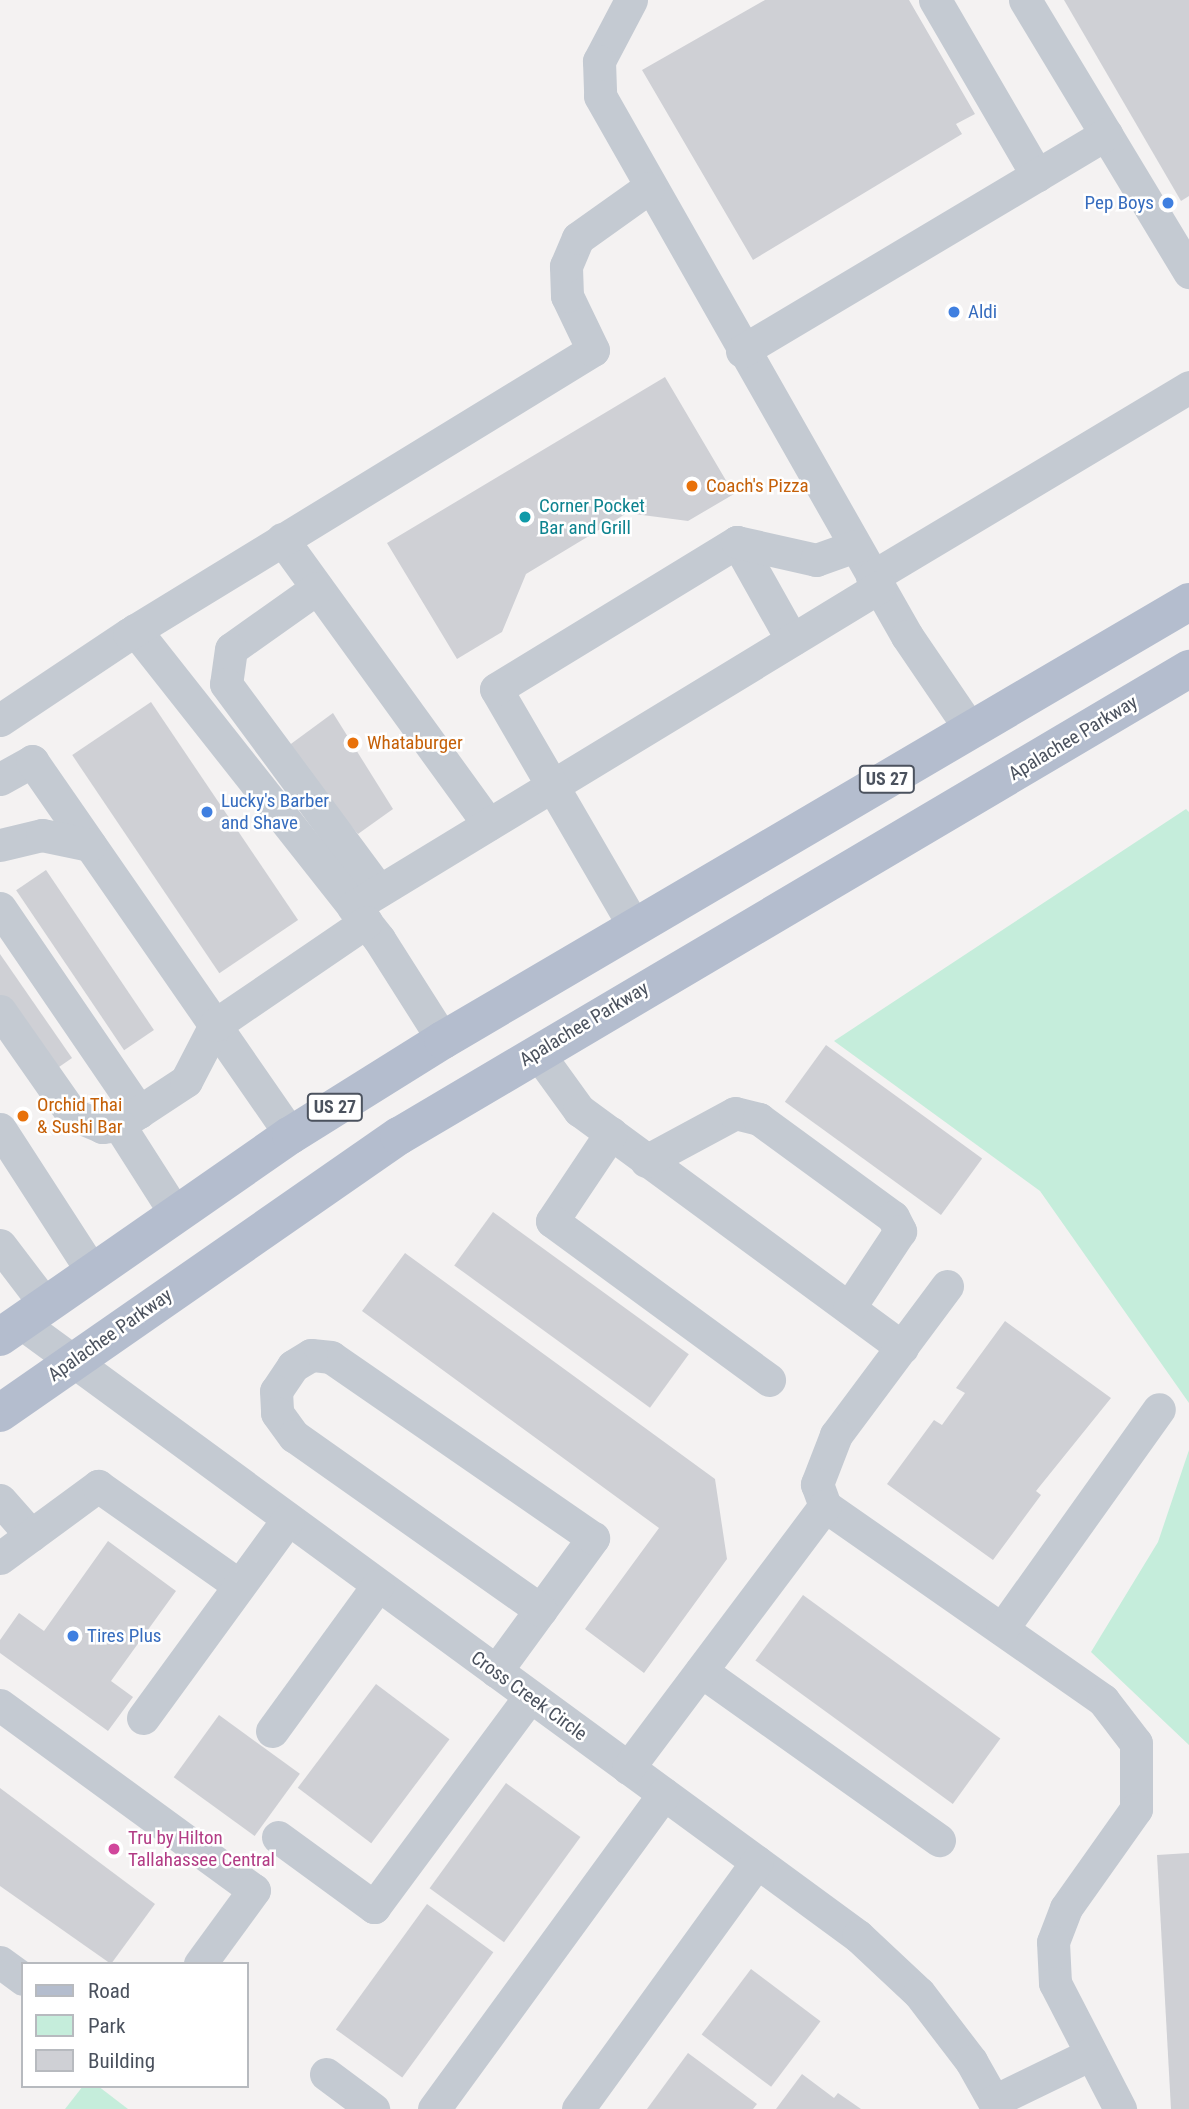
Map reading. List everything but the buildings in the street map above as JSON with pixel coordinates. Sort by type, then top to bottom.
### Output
[{"type":"main road","name":"US 27","points":[[22,1321],[290,1135],[443,1040],[1189,602]]},
{"type":"main road","name":"Apalachee Parkway","points":[[0,1413],[302,1201],[537,1052],[1189,669]]},
{"type":"street","points":[[631,0],[599,61],[600,96],[648,188],[875,582],[971,730]]},
{"type":"street","points":[[935,0],[1037,175]]},
{"type":"street","points":[[1025,0],[1189,272]]},
{"type":"street","points":[[742,351],[1106,134]]},
{"type":"street","points":[[0,720],[135,630],[593,350],[567,296],[566,266],[578,238],[648,188]]},
{"type":"street","points":[[0,1011],[72,1114],[102,1127],[129,1118],[187,1081],[215,1025],[366,907],[551,784],[792,640],[875,582],[1189,387]]},
{"type":"street","points":[[282,539],[488,824]]},
{"type":"street","points":[[634,926],[496,689],[737,542],[816,560],[855,546]]},
{"type":"street","points":[[737,542],[792,640]]},
{"type":"street","points":[[317,588],[231,649],[226,684],[366,907],[443,1040]]},
{"type":"street","points":[[135,630],[366,907]]},
{"type":"street","points":[[0,779],[32,761],[290,1135]]},
{"type":"street","points":[[0,845],[42,835],[90,845]]},
{"type":"street","points":[[0,908],[129,1118],[175,1213]]},
{"type":"street","points":[[537,1052],[579,1110],[902,1347]]},
{"type":"street","points":[[646,1161],[735,1113],[781,1136],[893,1217],[900,1231],[849,1308]]},
{"type":"street","points":[[0,1129],[92,1271]]},
{"type":"street","points":[[611,1133],[552,1222],[769,1380]]},
{"type":"street","name":"Cross Creek Circle","points":[[0,1245],[22,1321],[72,1361],[858,1936],[919,1993],[996,2105]]},
{"type":"street","points":[[947,1286],[821,1465],[817,1484],[825,1506],[1103,1700],[1136,1743],[1136,1809],[1066,1908],[1053,1942],[1055,1983],[1120,2109]]},
{"type":"street","points":[[496,1671],[593,1538],[331,1357],[311,1355],[293,1367],[276,1391],[277,1413],[294,1436],[541,1609]]},
{"type":"street","points":[[1002,1629],[1159,1409]]},
{"type":"street","points":[[0,1558],[98,1486],[239,1585]]},
{"type":"street","points":[[0,1500],[31,1535]]},
{"type":"street","points":[[628,1768],[825,1506]]},
{"type":"street","points":[[143,1718],[288,1519]]},
{"type":"street","points":[[272,1731],[378,1585]]},
{"type":"street","points":[[701,1671],[939,1840]]},
{"type":"street","points":[[278,1837],[374,1907],[530,1696]]},
{"type":"street","points":[[0,1705],[254,1891],[201,1962]]},
{"type":"street","points":[[434,2109],[664,1794]]},
{"type":"street","points":[[578,2109],[757,1862]]},
{"type":"street","points":[[0,1962],[21,1978]]},
{"type":"street","points":[[996,2105],[1091,2054]]},
{"type":"street","points":[[326,2074],[373,2109]]},
{"type":"green space","points":[[1186,809],[1189,812],[1189,1403],[1040,1191],[834,1041]]},
{"type":"green space","points":[[1189,1450],[1189,1745],[1091,1652],[1158,1542]]},
{"type":"green space","points":[[81,2088],[101,2088],[128,2109],[65,2109]]},
{"type":"place","name":"Pep Boys","points":[[1168,203]]},
{"type":"place","name":"Aldi","points":[[954,312]]},
{"type":"place","name":"Coach's Pizza","points":[[692,486]]},
{"type":"place","name":"Corner Pocket Bar and Grill","points":[[525,517]]},
{"type":"place","name":"Whataburger","points":[[353,743]]},
{"type":"place","name":"Lucky's Barber and Shave","points":[[207,812]]},
{"type":"place","name":"Orchid Thai & Sushi Bar","points":[[23,1116]]},
{"type":"place","name":"Tires Plus","points":[[73,1636]]},
{"type":"place","name":"Tru by Hilton Tallahassee Central","points":[[114,1849]]}]
